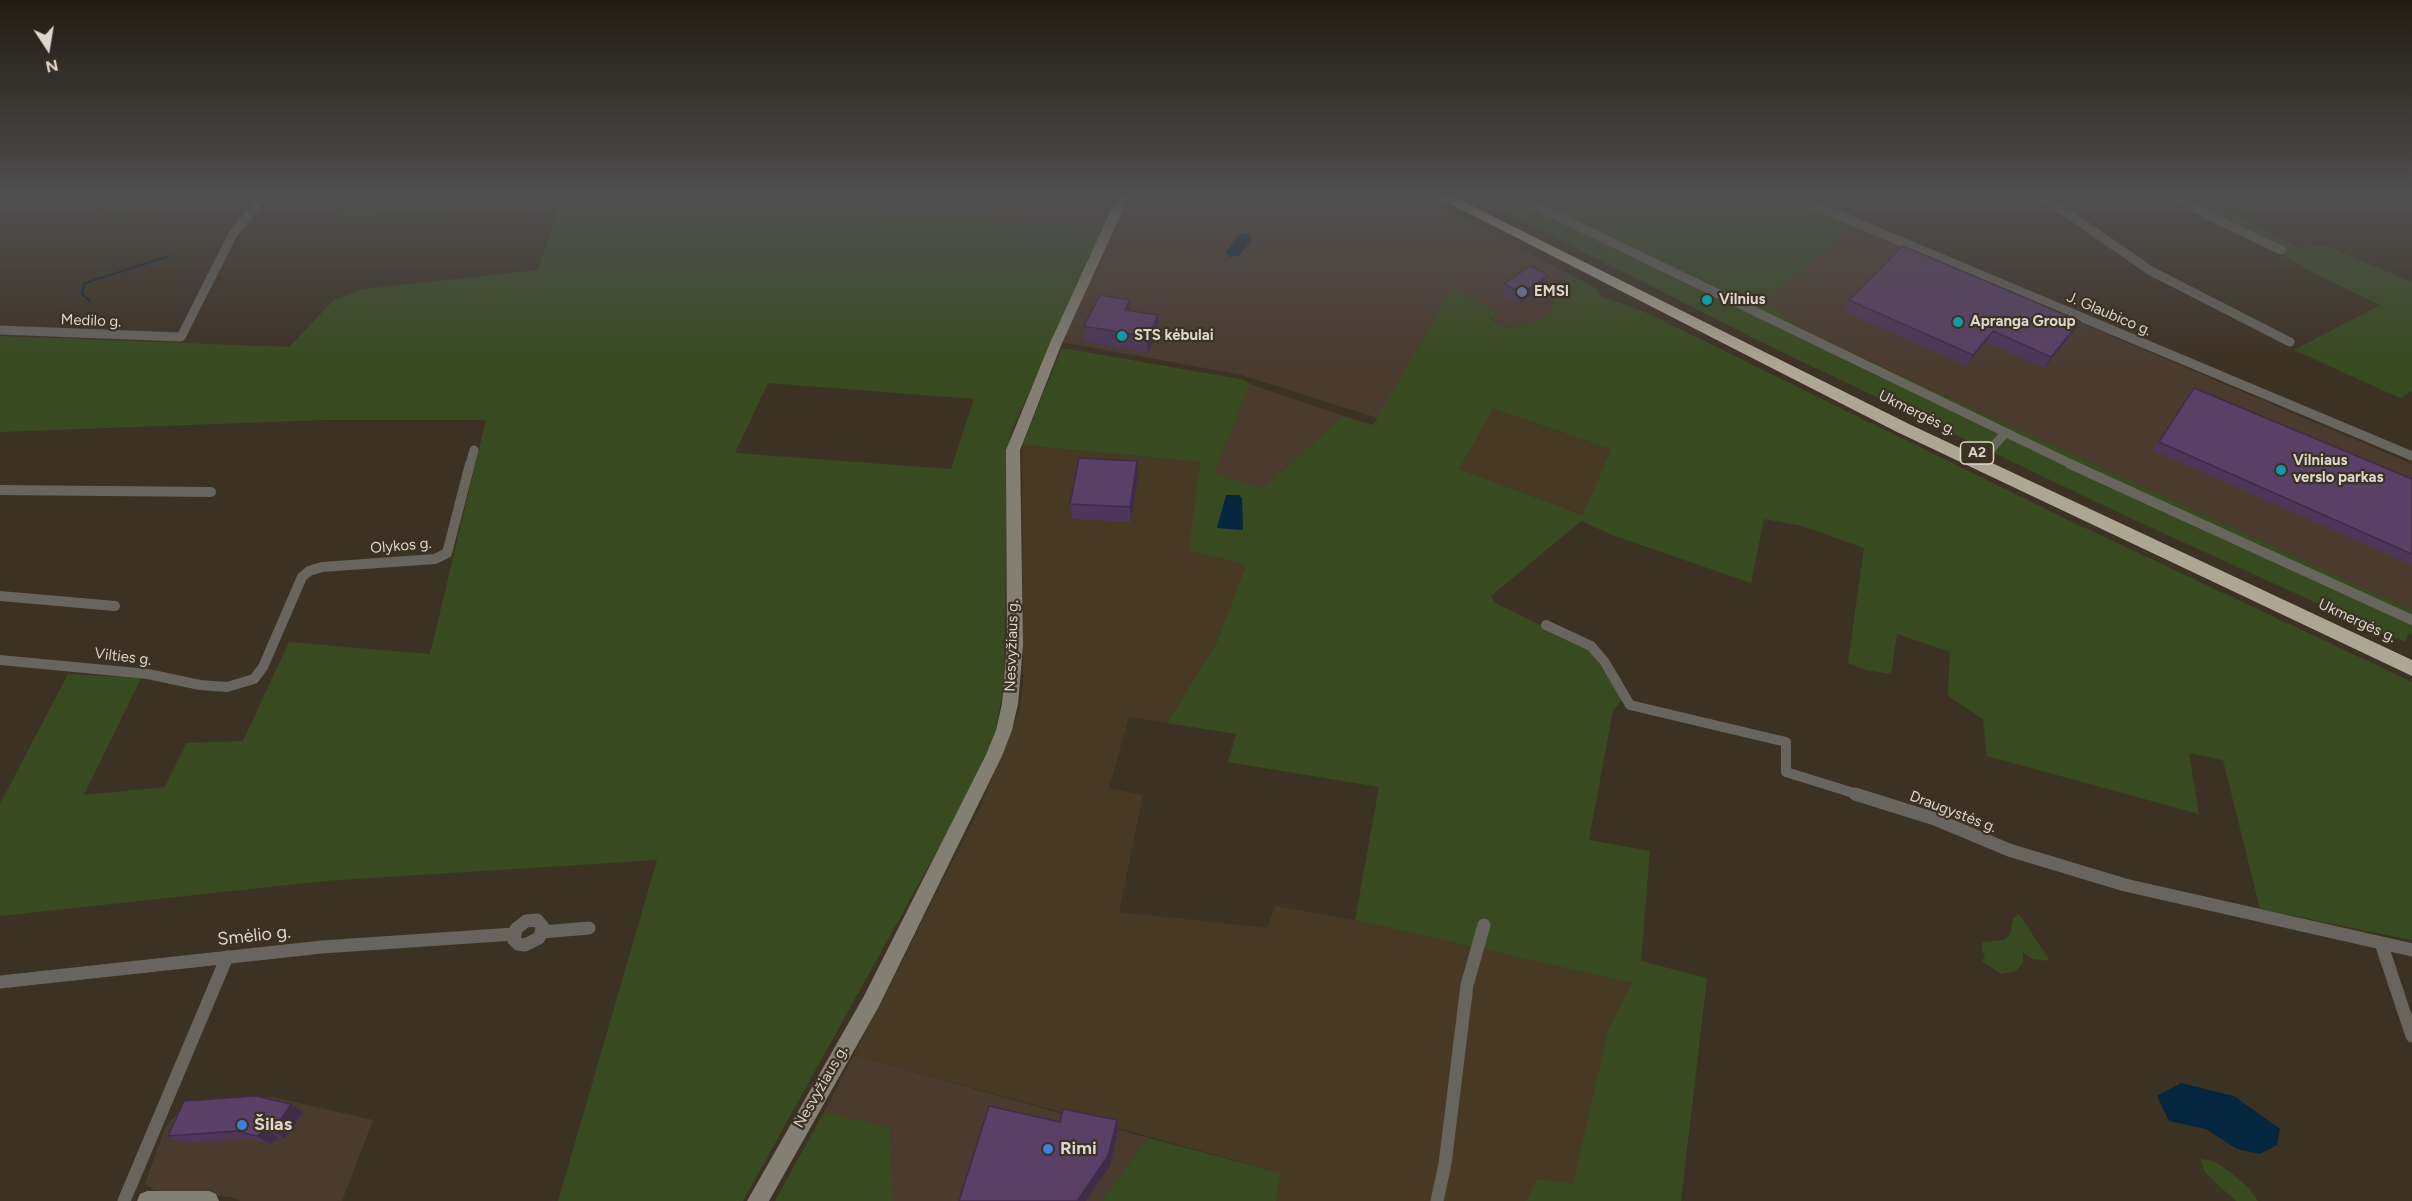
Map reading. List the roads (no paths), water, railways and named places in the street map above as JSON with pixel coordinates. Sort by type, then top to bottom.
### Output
[{"type":"highway","name":"Ukmergės g.","points":[[1555,253],[1914,434],[2412,668]]},
{"type":"highway","name":"Ukmergės g.","points":[[1574,253],[1984,457],[2412,656]]},
{"type":"street","name":"Medilo g.","points":[[0,330],[181,337],[223,253]]},
{"type":"street","name":"Nesvyžiaus g.","points":[[757,1201],[871,1002],[994,756],[1004,730],[1013,676],[1013,450],[1052,352],[1097,253]]},
{"type":"street","points":[[1634,253],[2181,517],[2412,620]]},
{"type":"street","name":"J. Glaubico g.","points":[[1929,253],[2412,456]]},
{"type":"street","points":[[2125,253],[2151,271],[2290,342]]},
{"type":"street","points":[[1984,457],[2005,433]]},
{"type":"street","name":"Olykos g.","points":[[241,684],[254,679],[263,668],[302,577],[309,571],[322,567],[442,557],[450,548],[474,450]]},
{"type":"street","points":[[0,490],[211,492]]},
{"type":"street","points":[[0,596],[115,606]]},
{"type":"street","name":"Draugystės g.","points":[[1546,625],[1591,646],[1604,661],[1630,705],[1786,742],[1786,772],[1935,819],[2009,850],[2125,885],[2412,950]]},
{"type":"street","name":"Vilties g.","points":[[0,660],[148,674],[200,685],[227,687],[241,684]]},
{"type":"street","points":[[1437,1201],[1444,1164],[1467,985],[1484,925]]},
{"type":"street","name":"Smėlio g.","points":[[0,982],[322,947],[514,934],[514,940],[525,945],[538,938],[542,932],[589,928]]},
{"type":"street","points":[[2381,943],[2412,1036]]},
{"type":"street","points":[[124,1201],[227,957]]},
{"type":"street","points":[[147,1201],[209,1201]]},
{"type":"water","points":[[1227,253],[1241,253],[1239,256],[1229,257]]},
{"type":"water","points":[[1226,495],[1239,495],[1242,498],[1243,530],[1217,528]]},
{"type":"water","points":[[2181,1083],[2234,1096],[2280,1129],[2277,1145],[2260,1154],[2237,1149],[2206,1129],[2169,1121],[2157,1096]]},
{"type":"waterway","points":[[90,301],[82,294],[85,283],[169,256]]},
{"type":"place","name":"EMSI","points":[[1522,292]]},
{"type":"place","name":"Vilnius","points":[[1707,300]]},
{"type":"place","name":"Apranga Group","points":[[1958,322]]},
{"type":"place","name":"STS kėbulai","points":[[1122,336]]},
{"type":"place","name":"Vilniaus verslo parkas","points":[[2281,470]]},
{"type":"place","name":"Šilas","points":[[242,1125]]},
{"type":"place","name":"Rimi","points":[[1048,1149]]}]
